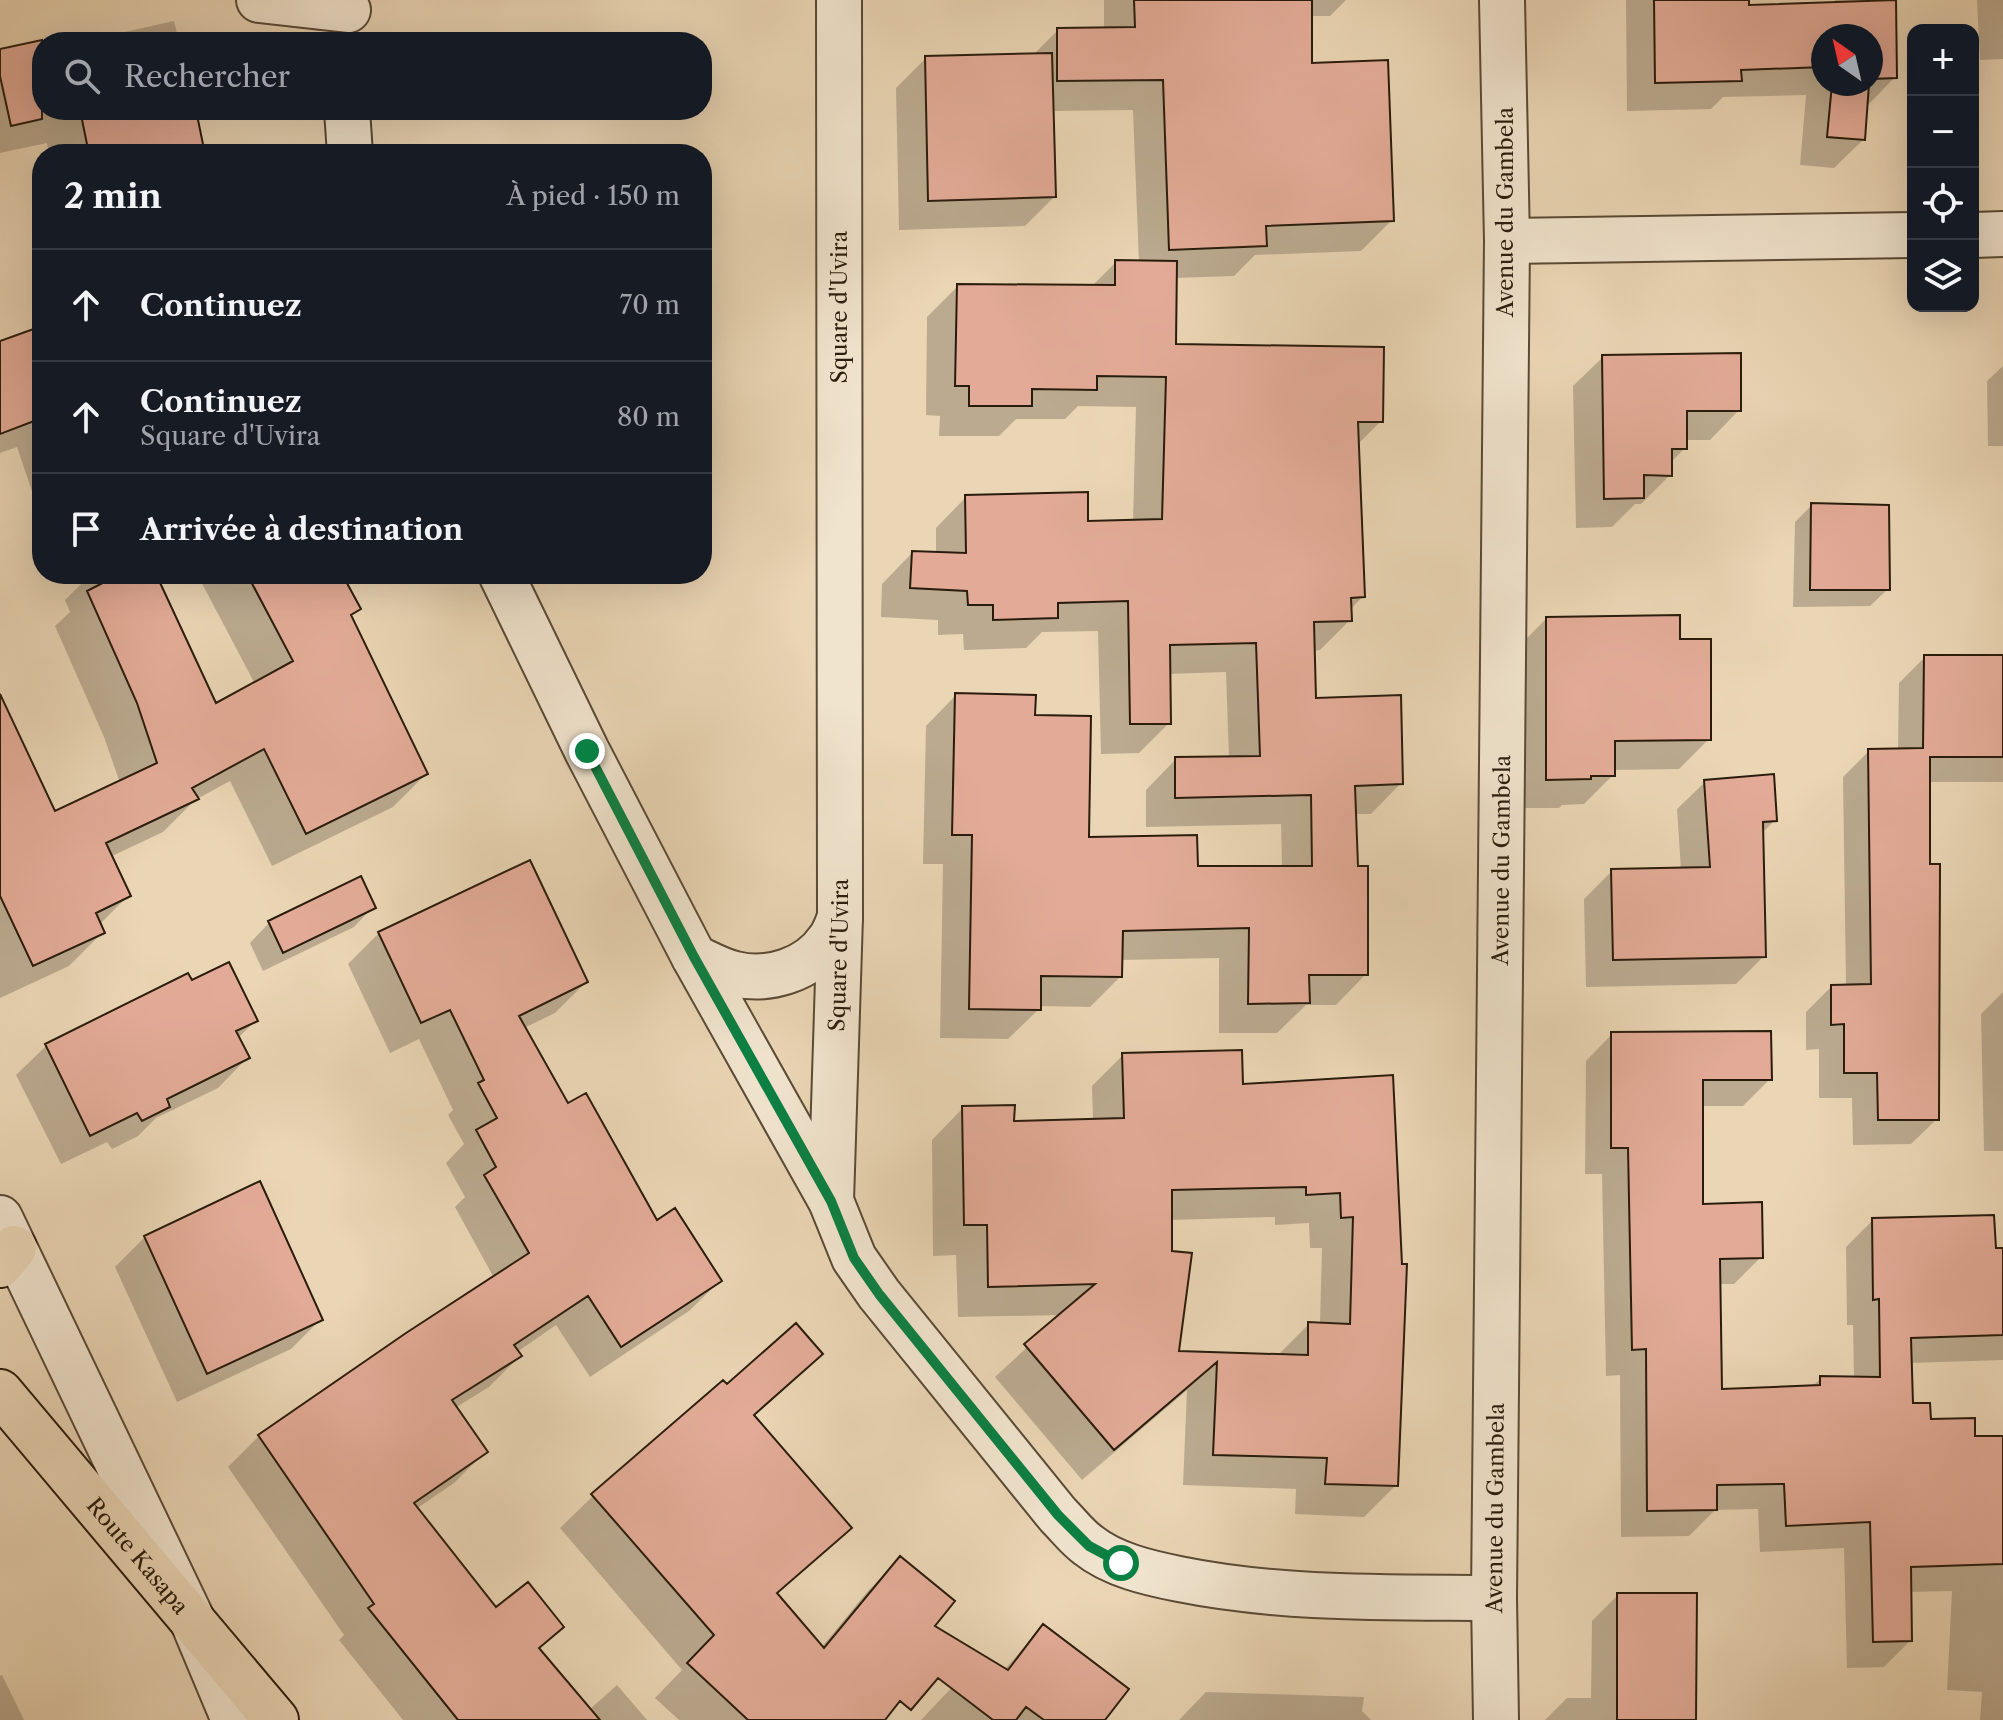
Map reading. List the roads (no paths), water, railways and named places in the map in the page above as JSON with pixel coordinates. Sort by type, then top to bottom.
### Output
[{"type":"main road","name":"Route Kasapa","points":[[0,1392],[276,1720]]},
{"type":"street","points":[[259,0],[347,17]]},
{"type":"street","name":"Square d'Uvira","points":[[831,1201],[840,917],[839,0]]},
{"type":"street","name":"Avenue du Gambela","points":[[1496,1720],[1494,1598],[1507,241],[1502,0]]},
{"type":"street","points":[[348,120],[349,144]]},
{"type":"street","points":[[1979,235],[2003,234]]},
{"type":"street","points":[[1507,241],[1907,235]]},
{"type":"street","points":[[506,584],[587,751],[694,957],[831,1201],[854,1258],[879,1294],[1033,1485],[1089,1546],[1121,1563],[1154,1574],[1220,1588],[1323,1597],[1494,1598]]},
{"type":"street","points":[[694,957],[732,974],[757,978],[784,973],[812,959],[830,940],[840,917]]},
{"type":"street","points":[[5,1244],[190,1615],[234,1720]]}]
